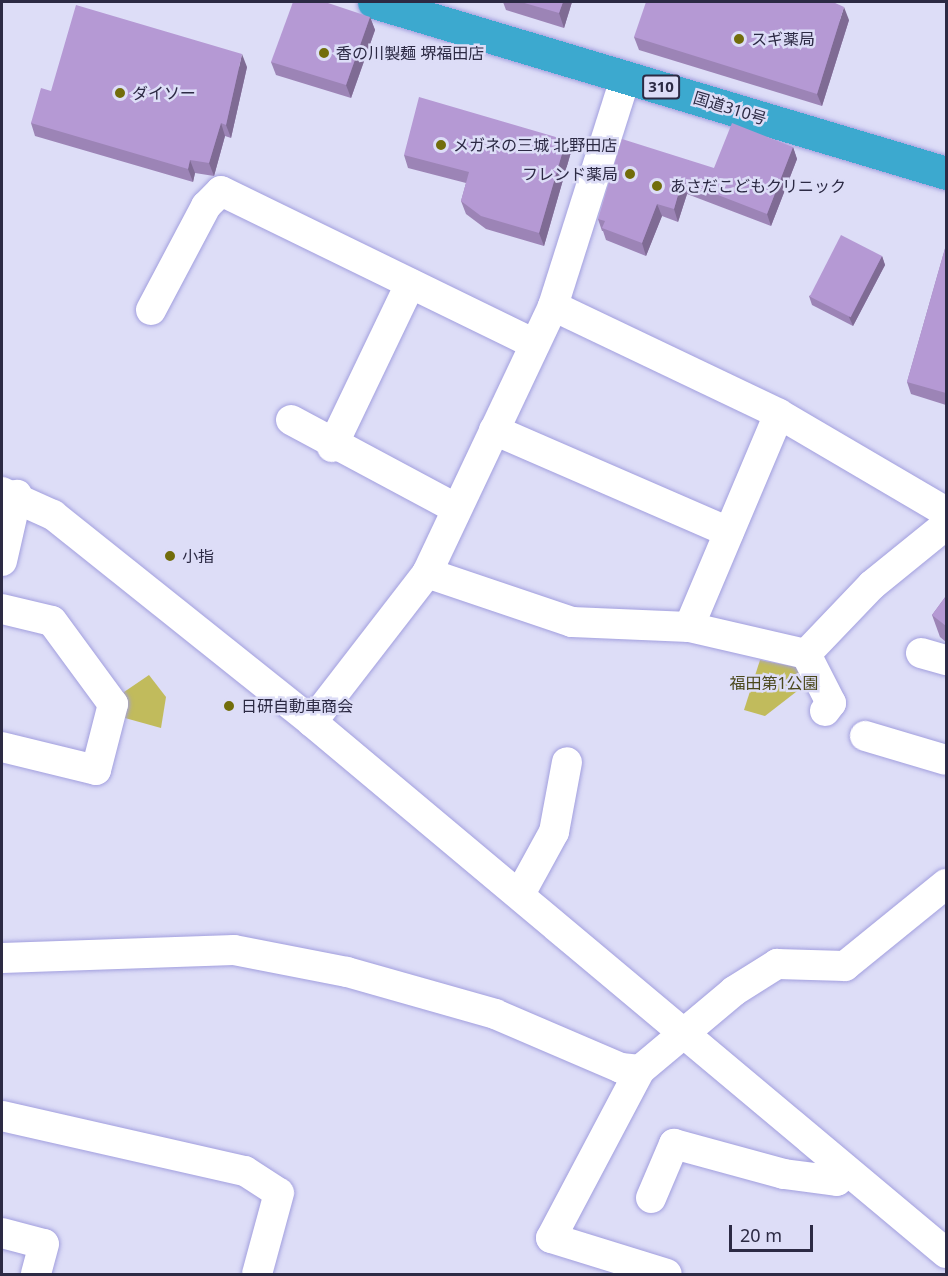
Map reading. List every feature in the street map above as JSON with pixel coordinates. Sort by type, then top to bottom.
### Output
[{"type":"highway","name":"国道310号","points":[[374,2],[946,173]]},
{"type":"street","points":[[312,722],[427,573],[553,306],[626,76]]},
{"type":"street","points":[[151,310],[206,206],[221,191],[535,344]]},
{"type":"street","points":[[332,447],[410,284]]},
{"type":"street","points":[[553,306],[779,414],[946,512]]},
{"type":"street","points":[[689,627],[779,414]]},
{"type":"street","points":[[291,420],[332,447],[457,509]]},
{"type":"street","points":[[494,430],[729,532]]},
{"type":"street","points":[[2,561],[9,493],[53,515],[312,722],[946,1253]]},
{"type":"street","points":[[806,654],[872,585],[946,525]]},
{"type":"street","points":[[427,573],[572,622],[689,627],[806,654],[831,703],[825,711]]},
{"type":"street","points":[[2,609],[52,621],[113,704],[96,770],[2,747]]},
{"type":"street","points":[[865,736],[946,760]]},
{"type":"street","points":[[520,894],[554,832],[567,762]]},
{"type":"street","points":[[667,1275],[613,1268],[552,1238],[640,1070],[777,964],[845,966],[946,884]]},
{"type":"street","points":[[2,958],[234,950],[347,972],[495,1014],[621,1068],[640,1070]]},
{"type":"street","points":[[2,1116],[245,1171],[279,1193],[257,1275]]},
{"type":"street","points":[[651,1198],[674,1144],[784,1174],[837,1181],[847,1171]]},
{"type":"street","points":[[2,1233],[44,1244],[36,1275]]},
{"type":"green space","name":"福田第1公園","points":[[760,660],[796,667],[805,685],[765,716],[744,710]]},
{"type":"green space","points":[[149,675],[166,697],[161,728],[125,718],[124,692]]},
{"type":"building","points":[[293,2],[325,2],[370,17],[346,85],[271,62]]},
{"type":"building","points":[[521,2],[563,2],[559,13]]},
{"type":"building","points":[[646,2],[833,2],[844,7],[817,94],[634,37]]},
{"type":"building","points":[[76,5],[242,54],[226,125],[221,123],[209,163],[190,160],[188,169],[31,123],[41,88],[51,91]]},
{"type":"building","points":[[419,97],[566,140],[539,233],[481,216],[461,201],[469,172],[404,155]]},
{"type":"building","points":[[732,123],[793,147],[767,214],[682,181],[674,209],[657,204],[642,243],[602,228],[605,221],[598,219],[622,139],[714,168]]},
{"type":"building","points":[[841,235],[882,256],[851,317],[810,296]]},
{"type":"building","points":[[946,245],[946,393],[907,382]]},
{"type":"building","points":[[946,596],[946,626],[932,615]]},
{"type":"place","name":"スギ薬局","points":[[739,39]]},
{"type":"place","name":"香の川製麺 堺福田店","points":[[324,53]]},
{"type":"place","name":"ダイソー","points":[[120,93]]},
{"type":"place","name":"メガネの三城 北野田店","points":[[441,145]]},
{"type":"place","name":"フレンド薬局","points":[[630,174]]},
{"type":"place","name":"あさだこどもクリニック","points":[[657,186]]},
{"type":"place","name":"小指","points":[[170,556]]},
{"type":"place","name":"日研自動車商会","points":[[229,706]]}]
